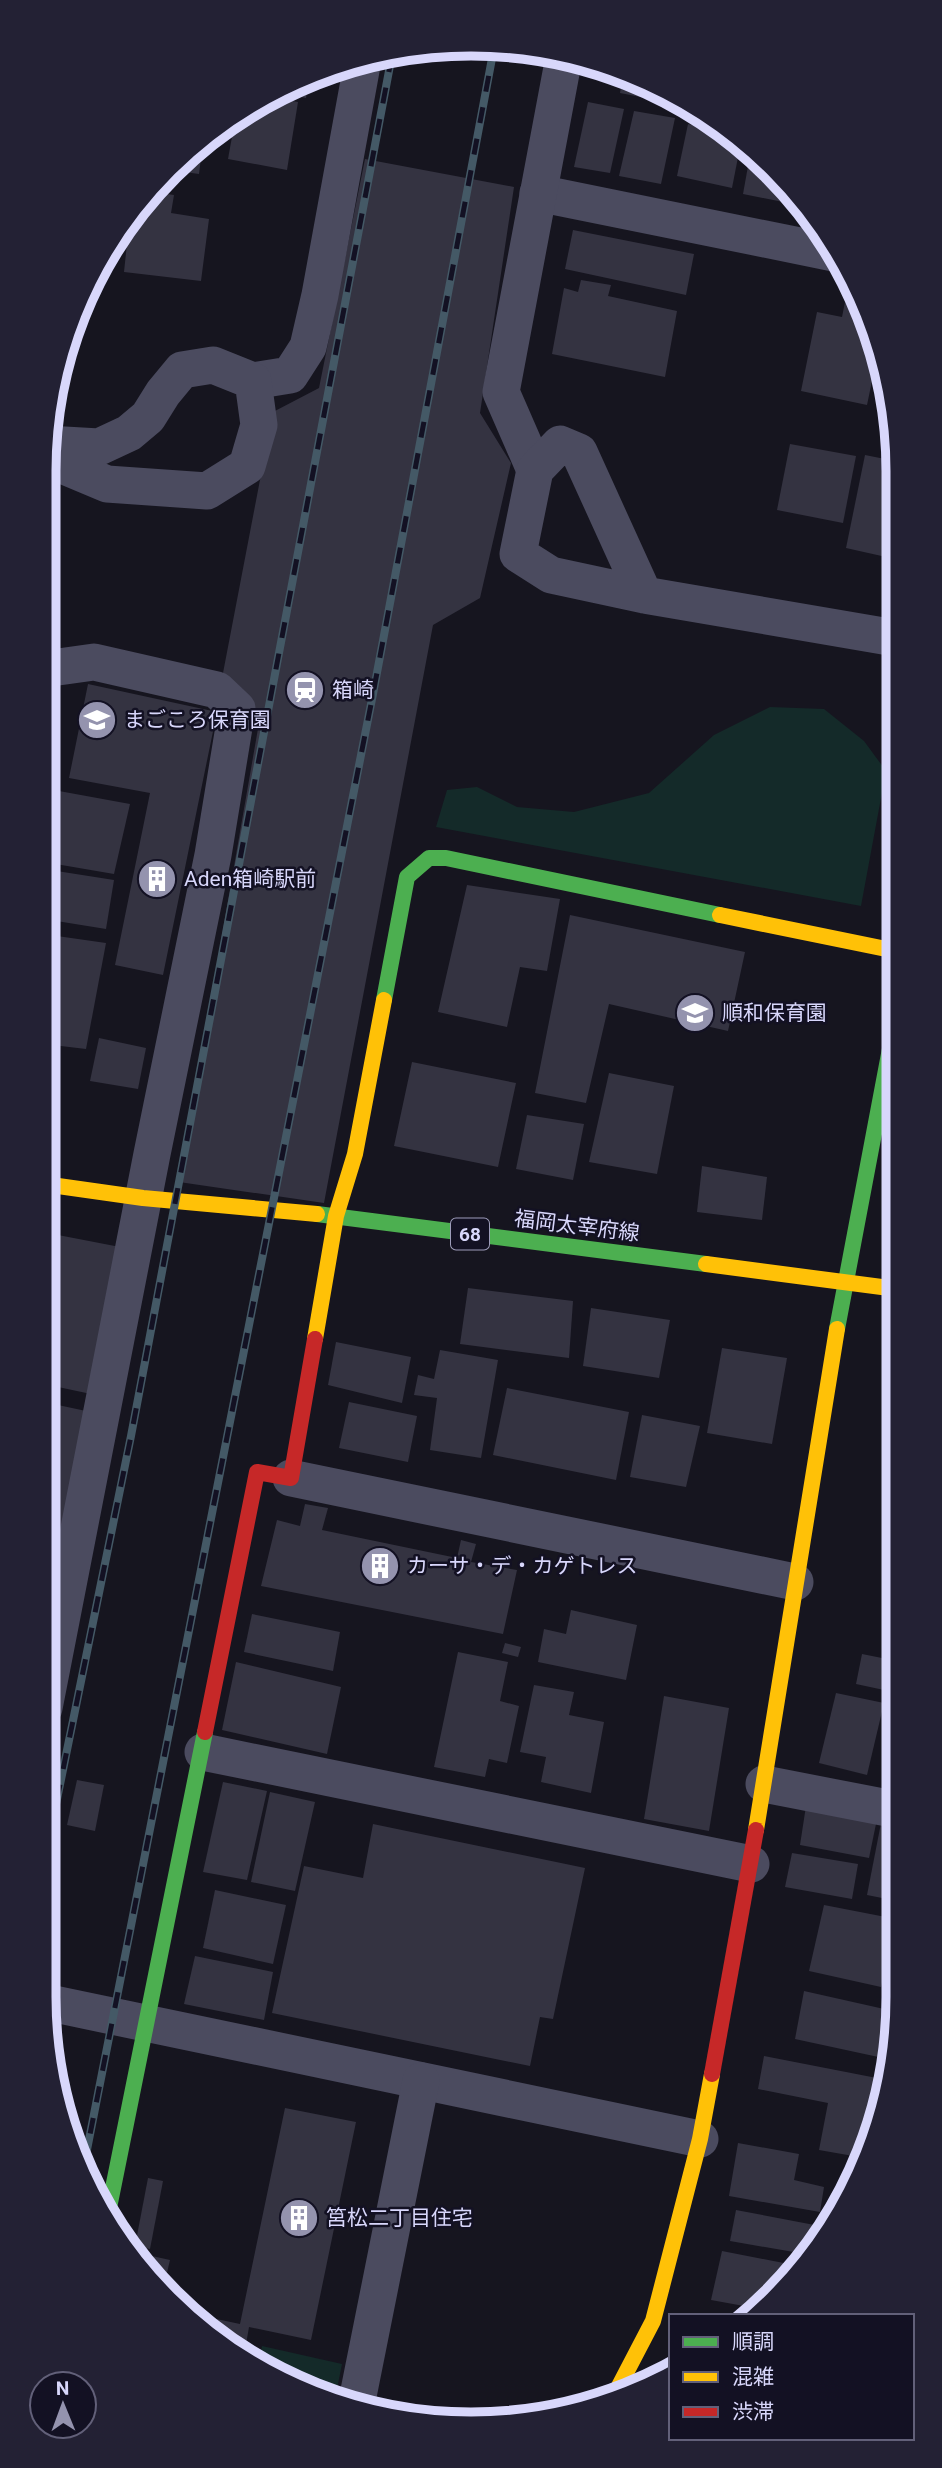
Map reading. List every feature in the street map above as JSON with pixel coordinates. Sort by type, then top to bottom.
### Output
[{"type":"street","points":[[535,470],[501,392],[562,66]]},
{"type":"street","points":[[57,445],[99,447],[129,433],[148,417],[182,370],[214,365],[253,381],[290,374],[308,347],[361,71]]},
{"type":"street","points":[[538,193],[822,251]]},
{"type":"street","points":[[56,463],[107,484],[207,491],[247,466],[259,425],[253,381]]},
{"type":"street","points":[[644,595],[579,452],[559,443],[535,470],[518,554],[551,575],[644,595],[886,636]]},
{"type":"street","points":[[56,667],[94,662],[218,690],[237,709],[213,855],[56,1645]]},
{"type":"street","points":[[291,1478],[336,1216],[355,1154],[407,877],[429,858],[459,861],[886,949]]},
{"type":"street","points":[[620,2384],[653,2321],[699,2138],[751,1864],[845,1281],[886,1069]]},
{"type":"street","name":"福岡太宰府線","points":[[56,1186],[143,1198],[336,1216],[886,1287]]},
{"type":"street","points":[[110,2201],[203,1752],[257,1472],[795,1582]]},
{"type":"street","points":[[203,1752],[751,1864]]},
{"type":"street","points":[[764,1784],[886,1808]]},
{"type":"street","points":[[56,2004],[699,2138]]},
{"type":"street","points":[[358,2396],[421,2081]]},
{"type":"green space","points":[[770,707],[824,709],[864,741],[886,771],[861,906],[436,827],[447,790],[477,787],[517,807],[574,812],[649,793],[714,735]]},
{"type":"green space","points":[[262,2346],[342,2364],[337,2390],[287,2369],[260,2354]]},
{"type":"building","points":[[621,85],[657,100],[620,93]]},
{"type":"building","points":[[308,90],[306,98],[295,96]]},
{"type":"building","points":[[286,100],[298,102],[287,170],[228,159],[233,131]]},
{"type":"building","points":[[588,102],[624,109],[610,173],[574,167]]},
{"type":"building","points":[[634,111],[675,118],[661,184],[619,176]]},
{"type":"building","points":[[688,124],[705,128],[739,154],[732,188],[677,176]]},
{"type":"building","points":[[201,156],[199,174],[184,172]]},
{"type":"building","points":[[365,159],[514,187],[480,413],[511,463],[480,598],[433,625],[324,1203],[179,1182],[260,717],[223,673],[273,412],[319,388]]},
{"type":"building","points":[[749,163],[788,203],[743,194]]},
{"type":"building","points":[[163,193],[174,195],[171,213],[209,219],[201,281],[124,272],[128,238]]},
{"type":"building","points":[[573,230],[694,254],[686,295],[565,269]]},
{"type":"building","points":[[581,280],[611,285],[608,296],[677,311],[665,377],[552,354],[564,288],[578,292]]},
{"type":"building","points":[[846,295],[864,338],[874,372],[867,405],[801,391],[817,312],[842,317]]},
{"type":"building","points":[[790,444],[856,456],[843,523],[777,510]]},
{"type":"building","points":[[865,455],[886,459],[886,557],[846,548]]},
{"type":"building","name":"Aden箱崎駅前","points":[[88,684],[217,712],[163,975],[115,965],[150,793],[69,778]]},
{"type":"building","points":[[59,791],[130,804],[114,874],[56,864],[56,805]]},
{"type":"building","points":[[56,871],[114,880],[106,929],[56,921]]},
{"type":"building","points":[[467,885],[560,899],[547,971],[520,967],[507,1027],[438,1012]]},
{"type":"building","name":"順和保育園","points":[[570,915],[745,952],[728,1031],[609,1004],[586,1103],[535,1093]]},
{"type":"building","points":[[56,936],[106,943],[86,1049],[56,1045]]},
{"type":"building","points":[[99,1038],[146,1048],[138,1089],[90,1081]]},
{"type":"building","points":[[412,1062],[516,1083],[498,1167],[394,1146]]},
{"type":"building","points":[[609,1073],[674,1086],[657,1174],[589,1162]]},
{"type":"building","points":[[527,1115],[584,1124],[573,1180],[516,1169]]},
{"type":"building","points":[[702,1166],[767,1177],[762,1220],[697,1212]]},
{"type":"building","points":[[58,1235],[120,1247],[91,1394],[56,1387]]},
{"type":"building","points":[[468,1288],[573,1301],[569,1358],[460,1344]]},
{"type":"building","points":[[591,1308],[670,1320],[659,1378],[583,1366]]},
{"type":"building","points":[[336,1342],[411,1357],[402,1403],[328,1385]]},
{"type":"building","points":[[722,1348],[787,1358],[772,1444],[707,1433]]},
{"type":"building","points":[[440,1350],[498,1360],[481,1458],[430,1450],[437,1398],[414,1395],[418,1375],[434,1379]]},
{"type":"building","points":[[507,1388],[629,1412],[616,1480],[493,1455]]},
{"type":"building","points":[[349,1402],[417,1416],[408,1462],[339,1448]]},
{"type":"building","points":[[56,1405],[86,1411],[60,1537],[56,1536]]},
{"type":"building","points":[[642,1415],[700,1426],[686,1487],[630,1477]]},
{"type":"building","name":"カーサ・デ・カゲトレス","points":[[305,1504],[328,1508],[322,1530],[457,1558],[461,1540],[476,1544],[471,1562],[517,1570],[503,1634],[261,1586],[277,1520],[300,1526]]},
{"type":"building","points":[[571,1610],[637,1625],[626,1680],[538,1662],[544,1629],[566,1634]]},
{"type":"building","points":[[252,1614],[340,1632],[333,1671],[244,1652]]},
{"type":"building","points":[[505,1643],[521,1647],[518,1657],[502,1653]]},
{"type":"building","points":[[458,1652],[508,1662],[500,1701],[519,1706],[507,1763],[489,1759],[485,1777],[434,1767]]},
{"type":"building","points":[[862,1654],[886,1659],[886,1690],[856,1684]]},
{"type":"building","points":[[236,1662],[341,1687],[327,1754],[222,1730]]},
{"type":"building","points":[[534,1685],[574,1692],[569,1715],[604,1722],[591,1793],[541,1782],[546,1757],[520,1752]]},
{"type":"building","points":[[836,1693],[884,1703],[867,1775],[819,1763]]},
{"type":"building","points":[[664,1696],[729,1708],[709,1831],[644,1819]]},
{"type":"building","points":[[77,1780],[104,1785],[95,1831],[67,1825]]},
{"type":"building","points":[[223,1782],[267,1791],[247,1880],[203,1872]]},
{"type":"building","points":[[270,1792],[315,1802],[295,1891],[251,1882]]},
{"type":"building","points":[[806,1806],[877,1819],[869,1858],[800,1845]]},
{"type":"building","points":[[881,1823],[886,1824],[886,1899],[867,1895]]},
{"type":"building","points":[[373,1824],[585,1868],[553,2019],[540,2017],[530,2066],[272,2013],[304,1866],[363,1878]]},
{"type":"building","points":[[792,1853],[858,1864],[852,1899],[785,1887]]},
{"type":"building","points":[[215,1890],[286,1905],[273,1964],[203,1948]]},
{"type":"building","points":[[824,1905],[886,1917],[886,1964],[881,1987],[809,1971]]},
{"type":"building","points":[[195,1956],[273,1972],[264,2020],[184,2004]]},
{"type":"building","points":[[804,1991],[886,2009],[881,2058],[795,2039]]},
{"type":"building","points":[[764,2056],[878,2078],[854,2156],[819,2150],[828,2103],[758,2089]]},
{"type":"building","name":"筥松二丁目住宅","points":[[285,2108],[356,2122],[311,2340],[249,2327],[246,2346],[207,2317],[240,2324]]},
{"type":"building","points":[[738,2143],[799,2154],[794,2180],[824,2187],[820,2212],[729,2196]]},
{"type":"building","points":[[148,2178],[163,2181],[150,2249],[140,2247],[136,2242]]},
{"type":"building","points":[[736,2210],[817,2226],[798,2253],[730,2241]]},
{"type":"building","points":[[722,2251],[789,2264],[747,2307],[711,2300]]},
{"type":"building","points":[[146,2255],[170,2260],[166,2278]]},
{"type":"railway","points":[[87,2152],[373,694],[492,57]]},
{"type":"railway","points":[[56,1804],[131,1436],[390,64]]},
{"type":"traffic: fast","points":[[384,1000],[407,877],[429,858],[446,858],[720,915]]},
{"type":"traffic: fast","points":[[837,1329],[886,1070]]},
{"type":"traffic: fast","points":[[317,1214],[706,1264]]},
{"type":"traffic: fast","points":[[110,2201],[205,1732]]},
{"type":"traffic: slow","points":[[720,915],[886,949]]},
{"type":"traffic: slow","points":[[315,1339],[336,1216],[355,1154],[384,1000]]},
{"type":"traffic: slow","points":[[56,1186],[143,1198],[317,1214]]},
{"type":"traffic: slow","points":[[706,1264],[886,1288]]},
{"type":"traffic: slow","points":[[756,1830],[837,1329]]},
{"type":"traffic: slow","points":[[620,2384],[653,2321],[700,2139],[712,2074]]},
{"type":"traffic: jam","points":[[205,1732],[257,1472],[291,1478],[315,1339]]},
{"type":"traffic: jam","points":[[712,2074],[756,1830]]},
{"type":"place","name":"箱崎","points":[[305,690]]},
{"type":"place","name":"まごころ保育園","points":[[97,720]]},
{"type":"place","name":"Aden箱崎駅前","points":[[157,879]]},
{"type":"place","name":"順和保育園","points":[[695,1013]]},
{"type":"place","name":"カーサ・デ・カゲトレス","points":[[380,1566]]},
{"type":"place","name":"筥松二丁目住宅","points":[[299,2218]]}]
